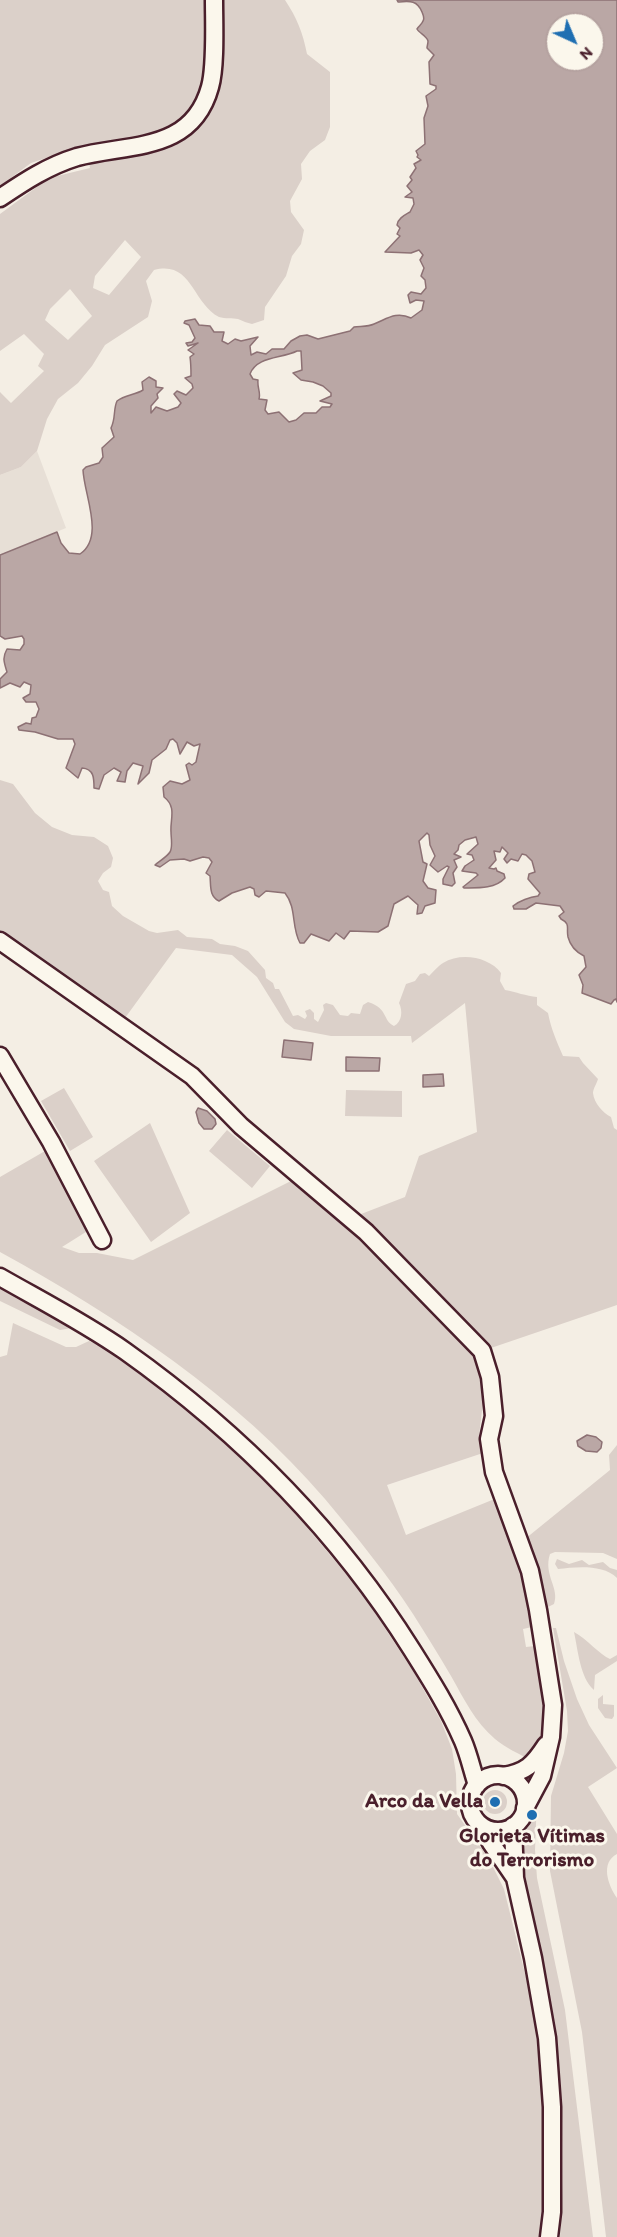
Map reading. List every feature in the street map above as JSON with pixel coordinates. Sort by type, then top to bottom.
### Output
[{"type":"street","points":[[0,198],[40,171],[78,157],[152,144],[172,137],[191,122],[203,105],[211,86],[214,0]]},
{"type":"street","points":[[0,941],[192,1076],[241,1126],[366,1232],[482,1351],[490,1377],[494,1416],[489,1439],[494,1472],[530,1571],[553,1705],[551,1737],[542,1776],[523,1815],[513,1826],[498,1831],[482,1826],[475,1820],[470,1802],[490,1779],[515,1773],[534,1763],[551,1737]]},
{"type":"street","points":[[0,1056],[51,1142],[102,1240]]},
{"type":"street","points":[[0,1277],[94,1331],[125,1352],[210,1417],[285,1487],[335,1543],[388,1611],[436,1688],[463,1742],[490,1779]]},
{"type":"street","points":[[490,1779],[511,1778],[522,1791],[525,1808]]},
{"type":"street","points":[[482,1826],[490,1843],[515,1878]]},
{"type":"street","points":[[513,1826],[515,1878],[533,1958],[547,2038],[552,2107],[552,2212],[549,2237]]},
{"type":"shaded area","points":[[0,0],[285,0],[299,26],[307,54],[330,72],[330,127],[325,140],[310,151],[301,164],[302,179],[290,201],[291,212],[304,230],[301,244],[292,256],[286,276],[265,307],[264,320],[252,324],[238,319],[219,317],[210,311],[191,284],[176,271],[154,270],[146,281],[152,301],[148,317],[105,345],[78,383],[58,399],[47,419],[37,451],[21,467],[0,475],[0,392],[11,403],[44,371],[38,366],[44,354],[24,334],[0,351],[0,214],[49,178],[90,168],[85,145],[31,163],[0,186]],"holes":[[[125,240],[141,257],[109,295],[93,288],[95,276]],[[70,289],[92,316],[68,340],[45,320],[50,309]]]},
{"type":"shaded area","points":[[397,0],[617,0],[617,1002],[616,999],[611,1004],[582,993],[583,985],[579,975],[586,967],[584,956],[570,943],[567,925],[559,916],[564,912],[560,906],[536,903],[526,909],[514,909],[515,904],[538,896],[540,893],[528,879],[529,874],[535,872],[532,861],[526,855],[522,854],[518,861],[511,859],[507,863],[504,859],[508,853],[502,847],[500,852],[494,851],[496,860],[489,868],[496,868],[504,874],[505,878],[491,886],[464,888],[478,875],[462,871],[474,860],[472,855],[467,854],[478,844],[476,837],[465,840],[454,854],[461,857],[454,860],[457,867],[453,873],[455,883],[452,886],[443,884],[449,867],[438,872],[430,865],[435,856],[427,833],[419,841],[423,862],[427,864],[423,881],[428,888],[436,890],[435,903],[425,906],[422,913],[417,914],[418,905],[408,896],[394,904],[388,926],[378,932],[350,931],[344,939],[336,933],[329,941],[311,934],[304,943],[300,943],[291,905],[285,893],[266,891],[259,897],[250,887],[232,893],[219,901],[212,894],[210,876],[206,873],[212,862],[209,858],[203,857],[190,861],[170,860],[160,867],[155,865],[169,854],[171,848],[172,809],[164,797],[163,787],[170,781],[182,784],[190,780],[186,765],[196,762],[200,744],[194,746],[187,742],[180,754],[177,743],[173,739],[170,740],[166,749],[152,760],[149,773],[138,784],[143,766],[133,763],[127,771],[125,782],[117,781],[121,772],[114,768],[104,775],[99,789],[94,788],[89,770],[82,768],[78,778],[66,768],[75,744],[73,739],[58,739],[19,730],[18,727],[26,723],[31,724],[32,718],[36,717],[39,709],[36,702],[26,702],[23,698],[30,694],[31,685],[24,682],[20,687],[10,683],[0,688],[0,679],[7,672],[5,652],[7,649],[20,650],[24,639],[22,636],[5,639],[0,636],[0,555],[57,532],[61,543],[69,553],[80,554],[87,547],[92,527],[83,470],[99,463],[103,457],[102,448],[114,437],[111,428],[117,401],[143,390],[142,382],[149,377],[156,381],[156,387],[163,388],[151,406],[151,413],[156,407],[167,411],[178,407],[181,403],[174,394],[177,391],[186,395],[193,388],[185,378],[191,376],[190,357],[194,354],[188,350],[198,343],[188,346],[186,343],[192,342],[195,338],[189,325],[184,323],[185,321],[195,319],[199,325],[210,326],[214,332],[224,332],[222,341],[228,344],[235,339],[241,341],[258,337],[250,346],[251,355],[257,352],[266,354],[272,349],[284,349],[300,336],[307,335],[318,339],[350,331],[354,327],[372,325],[387,318],[401,315],[411,318],[422,310],[424,301],[416,300],[410,303],[408,295],[411,292],[421,294],[426,288],[425,280],[421,276],[424,268],[420,260],[423,255],[419,250],[411,253],[385,252],[400,236],[397,234],[400,228],[397,225],[402,217],[410,212],[414,204],[413,198],[405,197],[412,192],[407,186],[416,168],[414,164],[421,160],[417,157],[416,151],[425,144],[424,118],[428,106],[426,96],[436,89],[436,86],[430,84],[429,62],[434,55],[427,48],[427,39],[417,29],[424,20],[424,16],[418,5],[406,1],[398,2]],"holes":[[[301,351],[302,370],[293,373],[301,380],[323,386],[331,393],[331,396],[320,401],[332,404],[330,407],[322,407],[316,413],[304,413],[296,420],[289,422],[279,412],[268,414],[265,410],[267,400],[259,399],[258,380],[253,379],[250,374],[253,368],[264,361]]]},
{"type":"shaded area","points":[[37,451],[66,528],[0,555],[0,475],[21,467]]},
{"type":"shaded area","points":[[0,780],[13,784],[35,813],[52,827],[72,835],[94,837],[108,846],[113,858],[111,867],[98,881],[103,890],[109,892],[112,906],[123,916],[149,931],[157,933],[178,930],[187,937],[212,939],[220,944],[248,951],[265,970],[266,978],[273,983],[275,989],[279,989],[293,1016],[298,1015],[305,1019],[307,1016],[305,1011],[310,1009],[314,1013],[314,1019],[318,1022],[324,1010],[323,1005],[326,1003],[333,1005],[340,1015],[348,1016],[351,1013],[360,1014],[363,1005],[368,1002],[379,1008],[394,1026],[400,1019],[399,1003],[406,984],[415,981],[420,974],[425,973],[429,976],[443,963],[466,957],[482,960],[496,968],[501,973],[500,981],[505,990],[537,997],[537,1005],[548,1013],[552,1030],[563,1056],[579,1057],[598,1079],[593,1091],[595,1100],[599,1107],[611,1117],[614,1128],[617,1130],[617,1305],[488,1349],[442,1296],[356,1216],[405,1197],[419,1156],[477,1132],[465,1003],[412,1043],[411,1036],[331,1036],[294,1029],[285,1022],[257,977],[232,955],[176,948],[125,1018],[0,931]]},
{"type":"shaded area","points":[[284,1040],[313,1043],[311,1060],[282,1057]]},
{"type":"shaded area","points":[[346,1057],[380,1058],[379,1071],[346,1071]]},
{"type":"shaded area","points":[[443,1074],[444,1086],[423,1087],[423,1075]]},
{"type":"shaded area","points":[[64,1088],[93,1137],[70,1151],[41,1101]]},
{"type":"shaded area","points":[[346,1090],[402,1091],[402,1117],[345,1116]]},
{"type":"shaded area","points":[[198,1108],[207,1111],[215,1119],[216,1124],[212,1129],[204,1129],[199,1123],[196,1112]]},
{"type":"shaded area","points":[[150,1123],[190,1213],[151,1242],[94,1161]]},
{"type":"shaded area","points":[[227,1130],[270,1166],[252,1188],[209,1151]]},
{"type":"shaded area","points":[[45,1151],[89,1230],[62,1247],[79,1253],[97,1253],[133,1260],[295,1179],[419,1294],[477,1361],[485,1385],[479,1436],[483,1453],[387,1485],[406,1535],[497,1498],[517,1553],[532,1627],[523,1629],[526,1647],[535,1646],[543,1689],[543,1734],[531,1760],[499,1742],[482,1725],[470,1710],[413,1614],[382,1570],[291,1461],[254,1426],[174,1361],[88,1304],[0,1252],[0,1177]]},
{"type":"shaded area","points":[[0,1288],[72,1328],[60,1330],[0,1301]]},
{"type":"shaded area","points":[[13,1323],[66,1347],[76,1347],[89,1341],[102,1347],[180,1403],[226,1443],[290,1507],[362,1593],[415,1674],[441,1721],[452,1749],[456,1774],[457,1814],[489,1859],[504,1889],[534,2010],[546,2138],[542,2237],[0,2237],[0,1357],[7,1355]]},
{"type":"shaded area","points":[[587,1435],[596,1437],[602,1442],[597,1452],[586,1451],[578,1446],[577,1441]]},
{"type":"shaded area","points":[[617,1445],[617,1559],[603,1553],[555,1552],[550,1554],[548,1562],[555,1598],[554,1604],[548,1607],[543,1603],[533,1548],[525,1539],[610,1470],[609,1455]]},
{"type":"shaded area","points":[[557,1559],[569,1564],[582,1560],[589,1565],[603,1562],[617,1570],[617,1578],[597,1568],[558,1569],[555,1564]]},
{"type":"shaded area","points":[[553,1628],[556,1628],[577,1699],[589,1725],[617,1768],[588,1787],[617,1834],[617,1854],[609,1863],[607,1874],[617,1898],[617,2237],[606,2237],[582,2032],[550,1871],[551,1796],[568,1731],[567,1711]]},
{"type":"shaded area","points":[[574,1632],[606,1657],[610,1659],[617,1655],[617,1661],[595,1675],[594,1690],[589,1685],[583,1671]]},
{"type":"shaded area","points":[[603,1695],[603,1704],[614,1705],[612,1719],[605,1718],[598,1708],[598,1699]]},
{"type":"shaded area","points":[[495,1790],[500,1791],[506,1797],[506,1807],[500,1813],[495,1814],[490,1813],[484,1807],[483,1802],[484,1797],[490,1791]]},
{"type":"shaded area","points":[[537,1797],[535,1850],[537,1878],[565,2010],[593,2237],[560,2237],[563,2152],[559,2066],[552,2010],[524,1875],[524,1848],[528,1822]]},
{"type":"place","name":"Arco da Vella","points":[[495,1802]]},
{"type":"place","name":"Glorieta Vítimas do Terrorismo","points":[[532,1815]]}]
